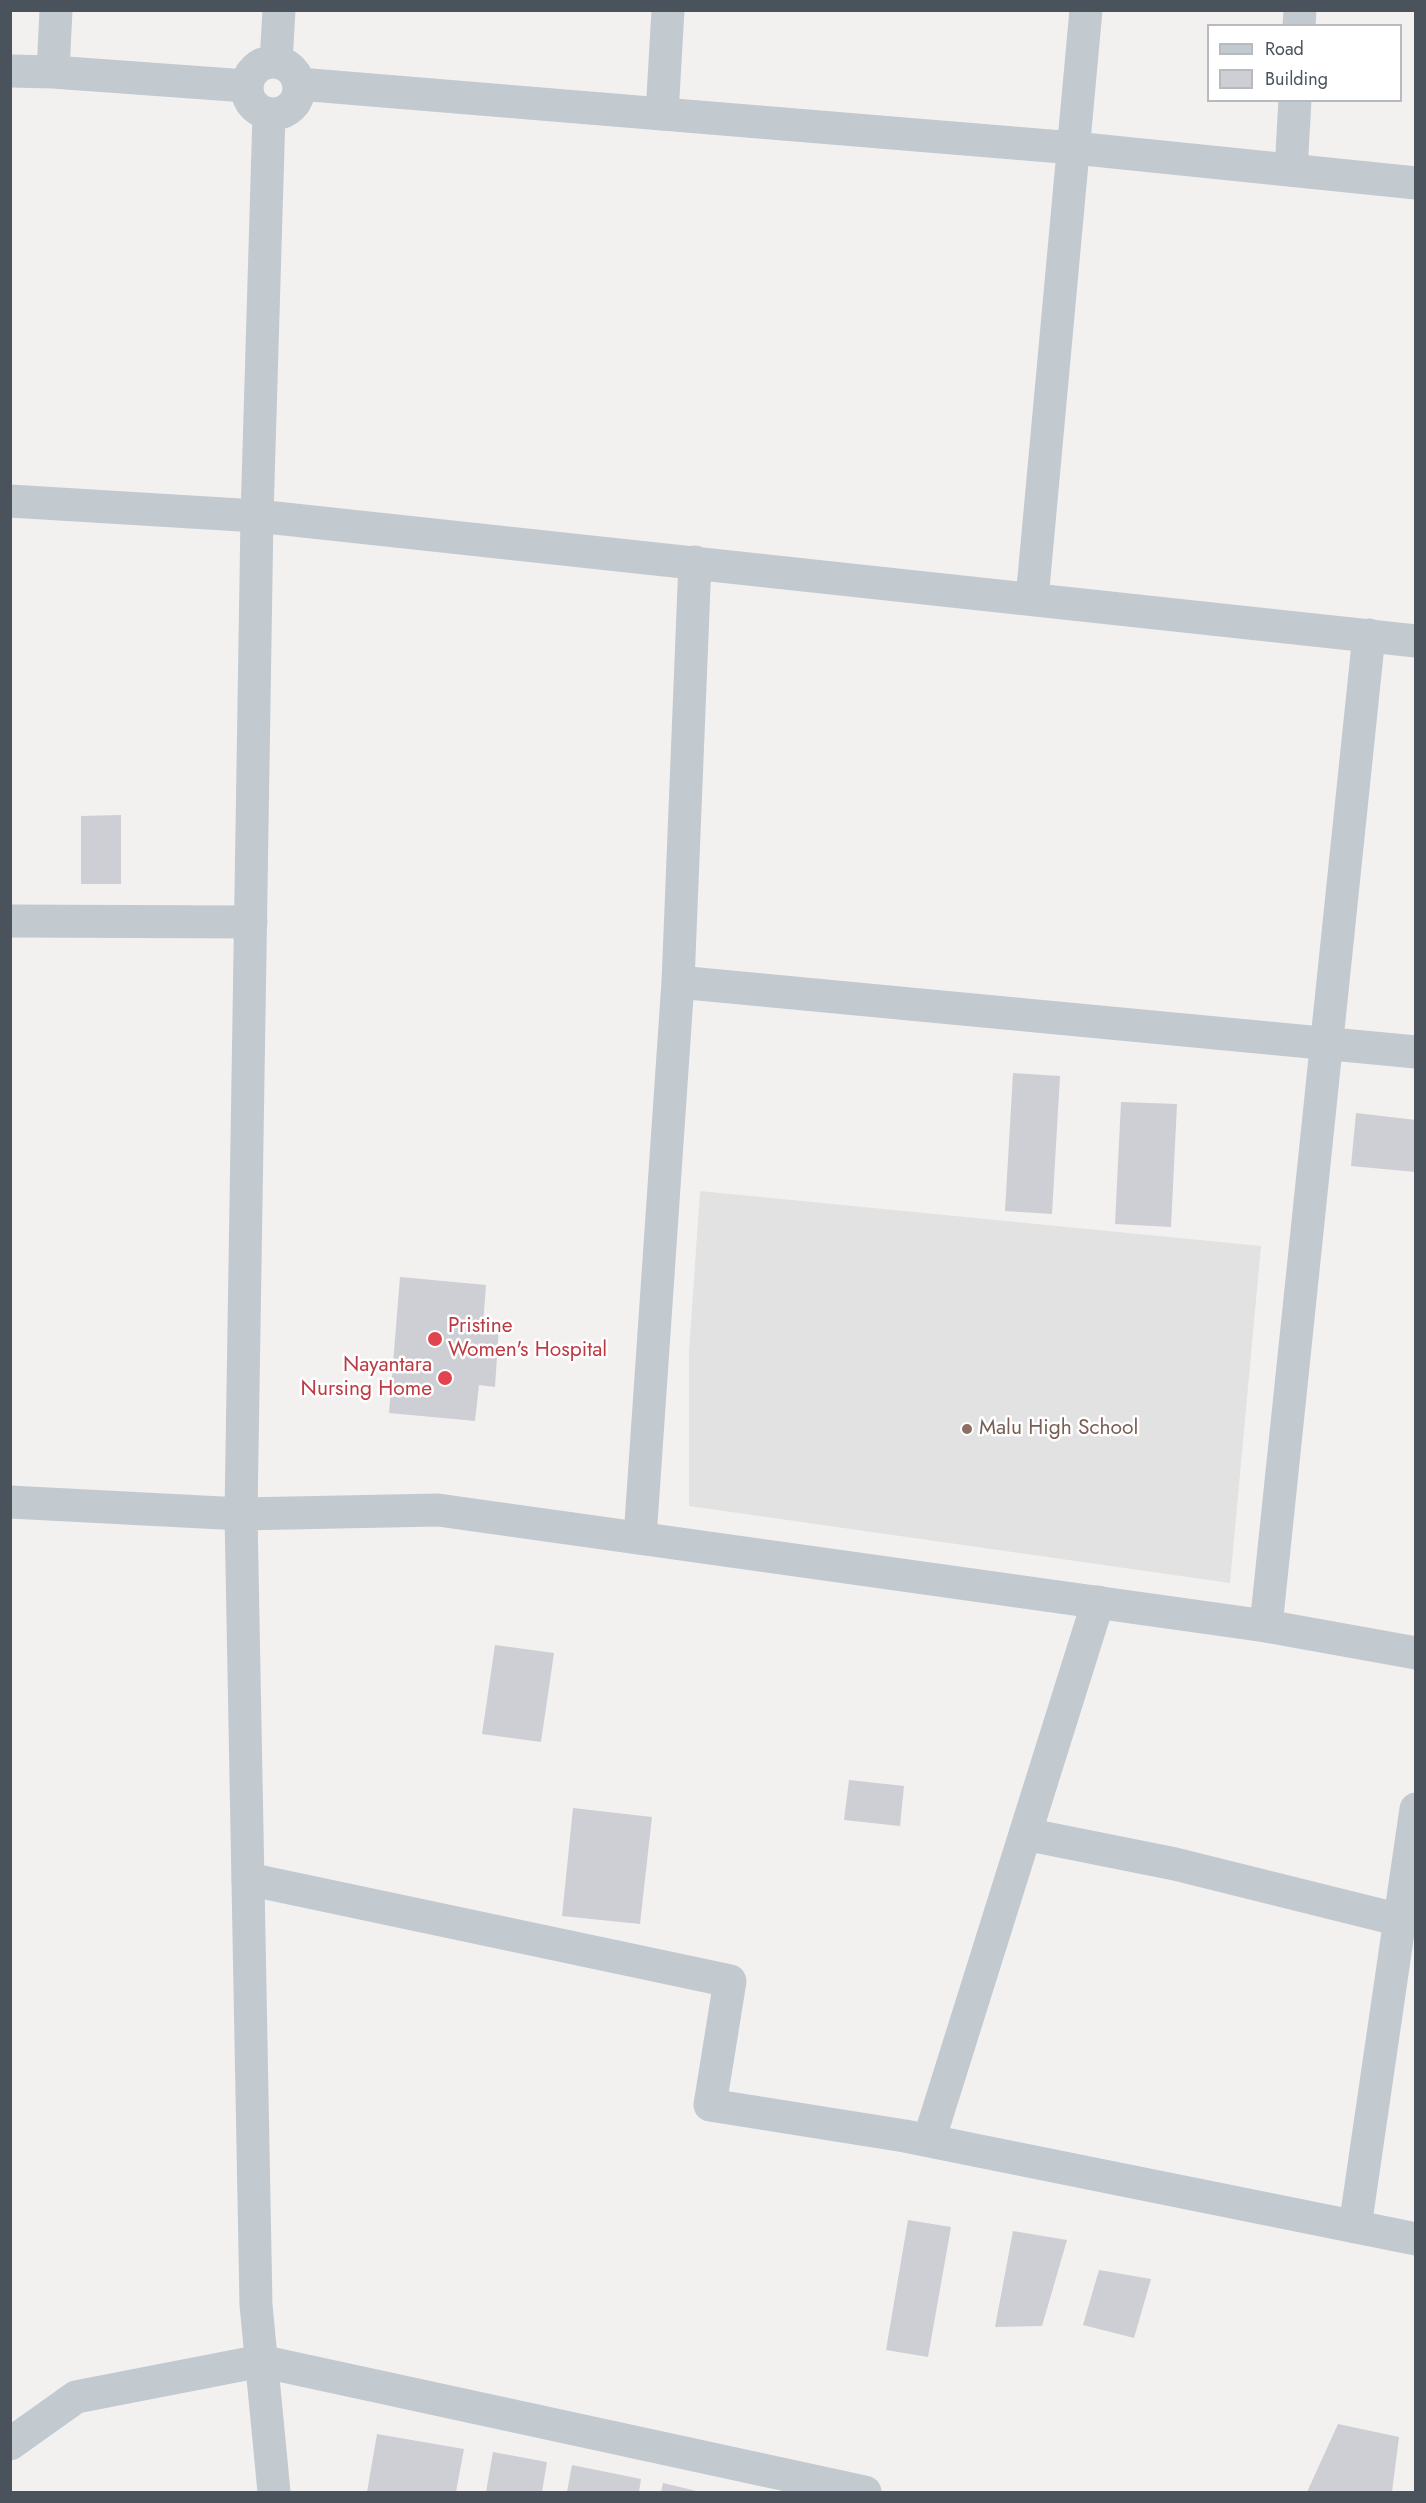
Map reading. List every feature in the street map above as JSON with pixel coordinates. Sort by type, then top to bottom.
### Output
[{"type":"street","points":[[52,72],[56,10]]},
{"type":"street","points":[[279,10],[287,73],[297,100],[286,112],[269,114],[262,112],[250,102],[246,86],[251,73],[262,64],[287,73],[662,114],[1074,148],[1416,183]]},
{"type":"street","points":[[662,114],[668,10]]},
{"type":"street","points":[[1032,599],[1086,10]]},
{"type":"street","points":[[10,71],[246,86]]},
{"type":"street","points":[[1291,170],[1295,102]]},
{"type":"street","points":[[269,114],[257,516],[241,1514],[255,2305],[274,2493]]},
{"type":"street","points":[[10,501],[257,516],[1416,641]]},
{"type":"street","points":[[640,1538],[678,982],[695,562]]},
{"type":"street","points":[[1266,1626],[1369,635]]},
{"type":"street","points":[[10,921],[251,922]]},
{"type":"street","points":[[678,982],[1416,1052]]},
{"type":"street","points":[[10,1502],[241,1514],[438,1510],[1266,1626],[1416,1653]]},
{"type":"street","points":[[929,2140],[1098,1602]]},
{"type":"street","points":[[1355,2227],[1416,1809]]},
{"type":"street","points":[[1025,1834],[1175,1864],[1400,1920]]},
{"type":"street","points":[[248,1879],[730,1981],[710,2105],[929,2140],[1416,2239]]},
{"type":"street","points":[[10,2444],[76,2397],[261,2361],[865,2493]]},
{"type":"shaded area","name":"Malu High School","points":[[700,1191],[1261,1246],[1230,1583],[689,1506],[689,1352]]},
{"type":"building","points":[[121,815],[121,884],[81,884],[81,816]]},
{"type":"building","points":[[1013,1073],[1060,1076],[1052,1214],[1005,1211]]},
{"type":"building","points":[[1121,1102],[1177,1104],[1171,1227],[1115,1224]]},
{"type":"building","points":[[1356,1113],[1416,1120],[1416,1172],[1351,1166]]},
{"type":"building","points":[[400,1277],[486,1285],[483,1325],[499,1326],[495,1387],[479,1385],[475,1421],[389,1413]]},
{"type":"building","points":[[495,1645],[554,1653],[541,1742],[482,1734]]},
{"type":"building","points":[[849,1780],[904,1786],[900,1826],[844,1820]]},
{"type":"building","points":[[573,1808],[652,1817],[640,1924],[562,1916]]},
{"type":"building","points":[[908,2220],[951,2227],[928,2357],[886,2350]]},
{"type":"building","points":[[1013,2231],[1067,2240],[1042,2326],[995,2327]]},
{"type":"building","points":[[1099,2270],[1151,2279],[1134,2338],[1083,2325]]},
{"type":"building","points":[[1338,2424],[1399,2437],[1392,2492],[1307,2492]]},
{"type":"building","points":[[377,2434],[464,2449],[456,2492],[367,2492]]},
{"type":"building","points":[[493,2452],[547,2462],[542,2492],[486,2492]]},
{"type":"building","points":[[572,2465],[641,2479],[639,2492],[567,2492]]},
{"type":"building","points":[[663,2483],[701,2492],[661,2492]]},
{"type":"place","name":"Pristine Women's Hospital","points":[[435,1339]]},
{"type":"place","name":"Nayantara Nursing Home","points":[[445,1378]]},
{"type":"place","name":"Malu High School","points":[[967,1429]]}]
